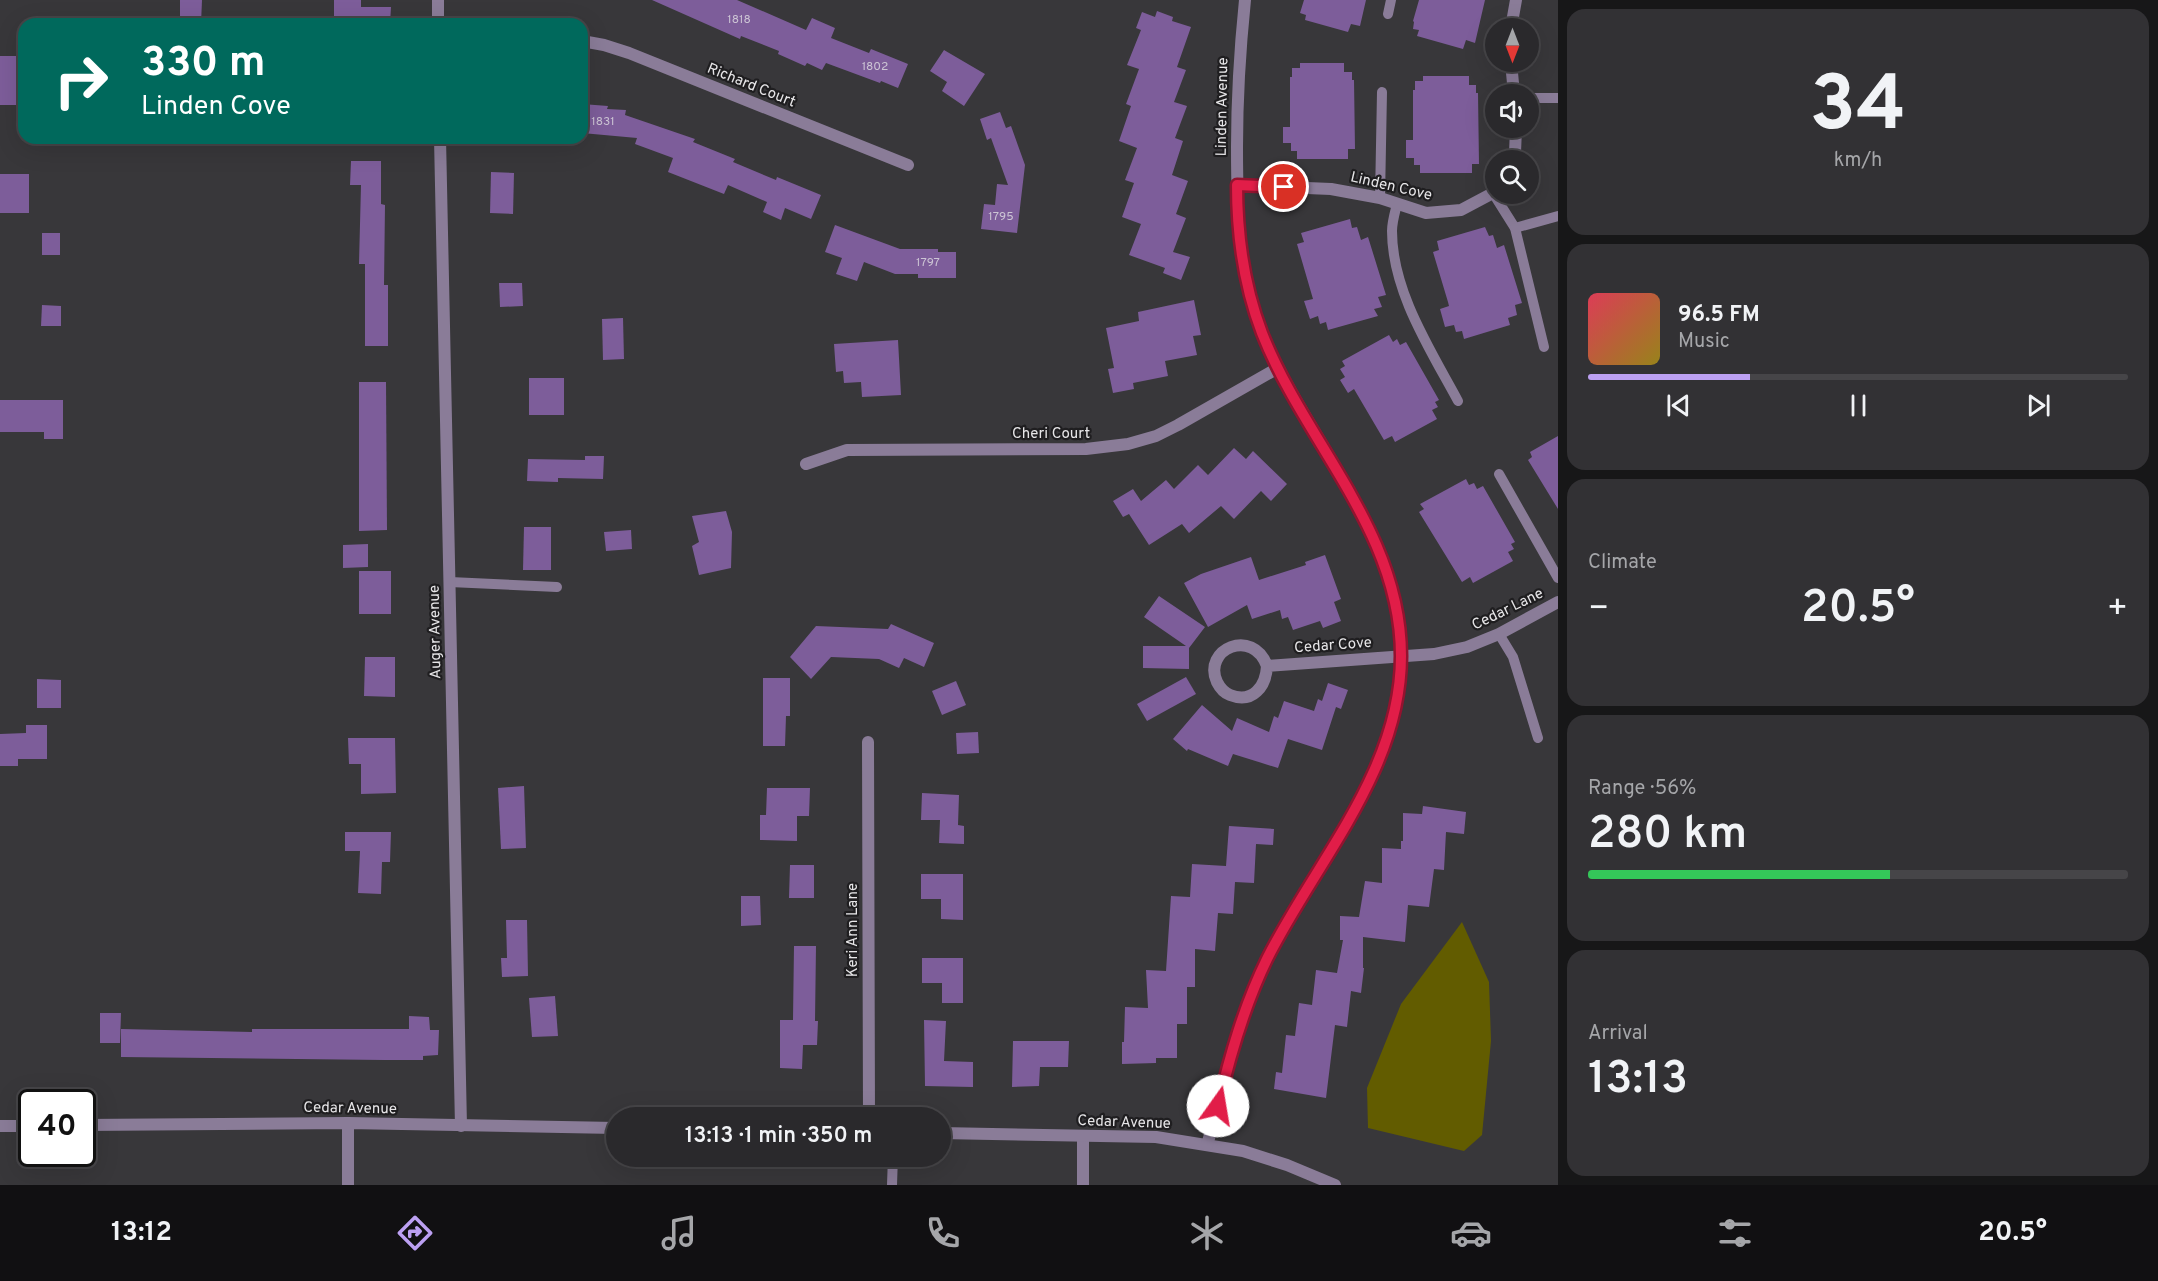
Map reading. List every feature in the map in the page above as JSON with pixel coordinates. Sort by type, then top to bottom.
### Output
[{"type":"street","points":[[438,0],[438,18]]},
{"type":"street","name":"Linden Avenue","points":[[1207,1145],[1230,1056],[1246,1007],[1284,929],[1364,792],[1380,759],[1392,722],[1399,686],[1401,656],[1398,619],[1391,584],[1380,550],[1278,368],[1262,333],[1250,295],[1241,254],[1237,185],[1240,47],[1245,0]]},
{"type":"street","points":[[1513,18],[1516,0]]},
{"type":"street","name":"Richard Court","points":[[588,42],[629,53],[908,165]]},
{"type":"street","name":"Auger Avenue","points":[[440,144],[461,1125]]},
{"type":"street","name":"Linden Cove","points":[[1237,185],[1331,189],[1380,198],[1426,213],[1461,210],[1485,195]]},
{"type":"street","name":"Cheri Court","points":[[806,464],[847,450],[1086,449],[1128,444],[1156,436],[1178,425],[1278,368]]},
{"type":"street","name":"Cedar Lane","points":[[1401,656],[1434,654],[1467,647],[1499,634],[1558,602]]},
{"type":"street","points":[[1239,644],[1251,646],[1259,651],[1267,666],[1266,679],[1262,688],[1251,696],[1242,697],[1229,695],[1218,684],[1214,669],[1223,651],[1239,644]]},
{"type":"street","name":"Cedar Cove","points":[[1267,666],[1401,656]]},
{"type":"street","name":"Keri Ann Lane","points":[[868,742],[868,1107]]},
{"type":"street","points":[[348,1122],[348,1185]]},
{"type":"street","name":"Cedar Avenue","points":[[96,1125],[348,1122],[606,1128]]},
{"type":"street","points":[[0,1126],[18,1126]]},
{"type":"street","name":"Cedar Avenue","points":[[951,1133],[1156,1137],[1243,1151],[1287,1165],[1335,1185]]},
{"type":"street","points":[[1083,1136],[1083,1185]]},
{"type":"lane","points":[[1388,14],[1391,0]]},
{"type":"lane","points":[[1380,198],[1382,92]]},
{"type":"lane","points":[[1539,98],[1558,98]]},
{"type":"lane","points":[[1397,204],[1392,228],[1394,257],[1413,317],[1458,401]]},
{"type":"lane","points":[[1502,204],[1515,228],[1544,347]]},
{"type":"lane","points":[[1515,228],[1558,216]]},
{"type":"lane","points":[[1499,474],[1558,578]]},
{"type":"lane","points":[[450,582],[557,587]]},
{"type":"lane","points":[[1499,634],[1513,657],[1538,738]]},
{"type":"lane","points":[[892,1185],[893,1167]]},
{"type":"shaded area","points":[[1462,922],[1489,982],[1491,1041],[1482,1135],[1464,1151],[1368,1128],[1367,1088],[1401,1004]]},
{"type":"building","points":[[180,0],[202,0],[201,18],[180,18]]},
{"type":"building","points":[[334,0],[361,0],[361,7],[391,7],[390,18],[334,18]]},
{"type":"building","points":[[652,0],[737,0],[806,30],[812,18],[835,28],[831,38],[869,53],[871,49],[908,64],[898,88],[826,63],[822,70],[807,63],[805,66],[778,54],[779,51],[741,36],[740,39]]},
{"type":"building","points":[[1304,0],[1366,0],[1360,26],[1351,24],[1348,32],[1305,20],[1306,15],[1300,13]]},
{"type":"building","points":[[1419,0],[1485,0],[1475,43],[1466,40],[1463,49],[1417,36],[1419,30],[1413,29],[1413,21]]},
{"type":"building","points":[[1157,11],[1173,17],[1172,21],[1191,27],[1177,67],[1186,70],[1174,102],[1187,106],[1175,138],[1183,141],[1172,175],[1188,181],[1176,214],[1186,218],[1173,252],[1190,257],[1181,280],[1163,273],[1165,268],[1129,255],[1141,224],[1122,217],[1134,183],[1125,180],[1137,148],[1119,141],[1131,106],[1126,104],[1139,69],[1127,65],[1141,30],[1136,28],[1142,12],[1155,17]]},
{"type":"building","points":[[944,50],[985,74],[964,106],[942,91],[947,82],[930,71]]},
{"type":"building","points":[[0,56],[18,56],[18,105],[0,105]]},
{"type":"building","points":[[1300,63],[1344,63],[1344,72],[1352,72],[1355,149],[1348,149],[1348,159],[1297,159],[1297,151],[1291,151],[1291,143],[1283,143],[1283,127],[1290,127],[1290,77],[1292,77],[1292,68],[1300,68]]},
{"type":"building","points":[[1423,76],[1469,76],[1469,85],[1476,85],[1479,164],[1472,164],[1472,173],[1420,173],[1420,165],[1414,165],[1414,158],[1406,158],[1406,140],[1413,140],[1413,90],[1415,90],[1415,81],[1423,81]]},
{"type":"building","points":[[588,104],[626,110],[625,115],[695,139],[693,142],[735,159],[733,162],[821,195],[811,219],[785,208],[781,220],[763,212],[767,202],[728,185],[724,194],[668,172],[673,158],[635,144],[637,138],[588,134]]},
{"type":"building","points":[[1000,112],[1006,128],[1011,126],[1025,165],[1017,233],[981,229],[984,204],[995,205],[997,184],[1008,185],[991,138],[987,140],[980,119]]},
{"type":"building","points":[[351,161],[381,161],[381,204],[385,205],[384,285],[388,285],[388,346],[365,346],[365,264],[359,264],[361,185],[350,185]]},
{"type":"building","points":[[491,172],[514,173],[513,214],[490,213]]},
{"type":"building","points":[[0,174],[29,174],[29,213],[0,213]]},
{"type":"building","points":[[1350,219],[1352,228],[1357,227],[1361,240],[1368,237],[1386,295],[1378,297],[1382,307],[1374,309],[1378,316],[1328,330],[1326,322],[1320,324],[1318,316],[1310,319],[1304,301],[1313,299],[1297,244],[1304,242],[1301,233]]},
{"type":"building","points":[[835,225],[900,249],[938,249],[938,252],[956,252],[956,278],[918,278],[918,274],[895,274],[864,262],[857,281],[836,274],[842,258],[825,252]]},
{"type":"building","points":[[1485,227],[1489,236],[1493,235],[1497,248],[1504,245],[1522,303],[1515,305],[1517,315],[1508,318],[1510,325],[1464,339],[1462,331],[1456,332],[1454,325],[1445,327],[1440,309],[1449,306],[1433,252],[1439,250],[1437,241]]},
{"type":"building","points":[[42,233],[60,233],[60,255],[42,255]]},
{"type":"building","points":[[499,283],[522,283],[523,306],[500,307]]},
{"type":"building","points":[[1194,300],[1201,335],[1193,336],[1197,355],[1165,361],[1168,376],[1133,383],[1134,389],[1113,393],[1108,369],[1114,368],[1106,328],[1139,321],[1138,312]]},
{"type":"building","points":[[42,305],[61,306],[61,326],[41,326]]},
{"type":"building","points":[[623,318],[624,359],[603,360],[602,319]]},
{"type":"building","points":[[1389,335],[1393,342],[1397,339],[1400,345],[1406,342],[1439,400],[1435,402],[1438,407],[1432,410],[1437,419],[1395,442],[1392,436],[1384,440],[1354,389],[1348,393],[1340,380],[1345,377],[1340,369],[1345,366],[1342,361]]},
{"type":"building","points":[[898,340],[901,395],[862,397],[861,382],[844,383],[843,371],[836,372],[834,344]]},
{"type":"building","points":[[529,378],[564,378],[564,415],[529,415]]},
{"type":"building","points":[[359,382],[386,382],[387,530],[359,531]]},
{"type":"building","points":[[0,400],[63,400],[63,439],[44,439],[44,432],[0,432]]},
{"type":"building","points":[[1558,436],[1558,509],[1528,460],[1532,457],[1530,452]]},
{"type":"building","points":[[1234,448],[1246,459],[1253,451],[1287,484],[1271,501],[1261,491],[1234,519],[1221,506],[1189,533],[1182,524],[1149,545],[1129,514],[1123,517],[1113,501],[1133,489],[1141,501],[1166,480],[1174,489],[1198,465],[1208,475]]},
{"type":"building","points":[[585,456],[604,456],[603,479],[558,478],[558,482],[527,481],[528,459],[585,460]]},
{"type":"building","points":[[1466,479],[1469,485],[1474,483],[1477,489],[1483,486],[1515,542],[1511,544],[1514,549],[1508,552],[1513,561],[1473,583],[1470,577],[1462,582],[1419,512],[1424,509],[1420,504]]},
{"type":"building","points":[[726,511],[732,532],[731,568],[699,575],[692,546],[699,542],[692,516]]},
{"type":"building","points":[[524,527],[551,527],[551,570],[523,570]]},
{"type":"building","points":[[631,530],[632,549],[606,551],[604,532]]},
{"type":"building","points":[[368,544],[368,567],[343,568],[343,545]]},
{"type":"building","points":[[1325,555],[1341,599],[1334,602],[1341,621],[1323,628],[1320,621],[1293,630],[1288,617],[1282,619],[1280,610],[1252,619],[1247,605],[1208,627],[1184,583],[1201,574],[1251,557],[1259,580],[1306,565],[1305,562]]},
{"type":"building","points":[[359,571],[391,571],[391,614],[359,614]]},
{"type":"building","points":[[1159,596],[1205,627],[1189,648],[1189,669],[1143,668],[1143,646],[1186,646],[1144,617]]},
{"type":"building","points":[[891,624],[934,643],[924,667],[904,658],[899,668],[879,659],[831,657],[811,679],[790,657],[816,626],[888,629]]},
{"type":"building","points":[[365,657],[395,657],[395,697],[364,696]]},
{"type":"building","points":[[1186,677],[1196,694],[1147,721],[1137,704]]},
{"type":"building","points":[[763,678],[790,678],[790,716],[786,716],[785,746],[763,746]]},
{"type":"building","points":[[37,679],[61,680],[61,708],[37,708]]},
{"type":"building","points":[[956,681],[966,705],[942,715],[932,691]]},
{"type":"building","points":[[1328,683],[1348,690],[1341,709],[1336,707],[1322,750],[1288,739],[1278,768],[1233,754],[1228,766],[1188,749],[1187,751],[1173,739],[1202,705],[1232,731],[1237,718],[1269,732],[1274,716],[1278,718],[1284,701],[1314,711],[1318,699],[1322,701]]},
{"type":"building","points":[[26,725],[47,725],[47,759],[18,759],[18,766],[0,766],[0,734],[26,733]]},
{"type":"building","points":[[978,732],[979,753],[957,754],[956,733]]},
{"type":"building","points":[[348,738],[395,738],[396,793],[361,794],[361,764],[349,764]]},
{"type":"building","points":[[524,786],[526,848],[501,849],[498,788]]},
{"type":"building","points":[[767,788],[810,788],[809,816],[797,816],[797,841],[760,840],[760,815],[766,815]]},
{"type":"building","points":[[922,793],[959,795],[958,825],[964,826],[964,844],[939,843],[940,820],[921,820]]},
{"type":"building","points":[[1423,806],[1466,812],[1464,834],[1446,832],[1444,870],[1434,869],[1429,907],[1408,905],[1405,942],[1363,937],[1364,968],[1361,993],[1351,991],[1347,1027],[1335,1025],[1326,1098],[1274,1089],[1276,1072],[1282,1073],[1286,1035],[1295,1036],[1299,1003],[1312,1005],[1316,970],[1337,973],[1343,940],[1340,940],[1340,916],[1359,917],[1365,881],[1382,883],[1382,848],[1401,849],[1403,813],[1422,814]]},
{"type":"building","points":[[1229,826],[1274,829],[1273,845],[1256,844],[1254,883],[1235,882],[1233,914],[1218,913],[1215,951],[1195,949],[1195,987],[1187,987],[1187,1024],[1177,1024],[1177,1058],[1156,1058],[1156,1063],[1122,1064],[1125,1007],[1148,1008],[1146,970],[1166,971],[1171,896],[1190,897],[1192,864],[1226,866]]},
{"type":"building","points":[[345,832],[391,832],[390,862],[382,862],[381,894],[358,893],[360,851],[345,851]]},
{"type":"building","points":[[790,865],[814,865],[814,898],[789,898]]},
{"type":"building","points":[[921,874],[963,874],[963,920],[941,919],[941,899],[921,899]]},
{"type":"building","points":[[741,896],[760,896],[761,925],[741,926]]},
{"type":"building","points":[[506,920],[527,920],[528,976],[502,977],[501,958],[507,958]]},
{"type":"building","points":[[794,946],[816,946],[817,1045],[803,1045],[802,1069],[780,1068],[780,1020],[793,1020]]},
{"type":"building","points":[[922,958],[963,958],[963,1003],[942,1003],[942,983],[922,983]]},
{"type":"building","points":[[555,996],[558,1036],[532,1037],[529,998]]},
{"type":"building","points":[[100,1013],[121,1013],[120,1043],[100,1043]]},
{"type":"building","points":[[409,1016],[429,1017],[430,1030],[439,1030],[438,1055],[423,1056],[423,1060],[121,1057],[121,1029],[252,1032],[252,1029],[409,1029]]},
{"type":"building","points":[[924,1020],[946,1021],[944,1061],[973,1062],[973,1087],[925,1086]]},
{"type":"building","points":[[1013,1041],[1069,1041],[1068,1067],[1040,1067],[1039,1086],[1012,1087]]},
{"type":"route","points":[[1218,1106],[1230,1056],[1246,1007],[1267,959],[1364,792],[1380,759],[1392,722],[1399,686],[1401,656],[1398,619],[1391,584],[1380,550],[1278,368],[1262,333],[1250,295],[1241,254],[1237,185],[1284,187]]}]
